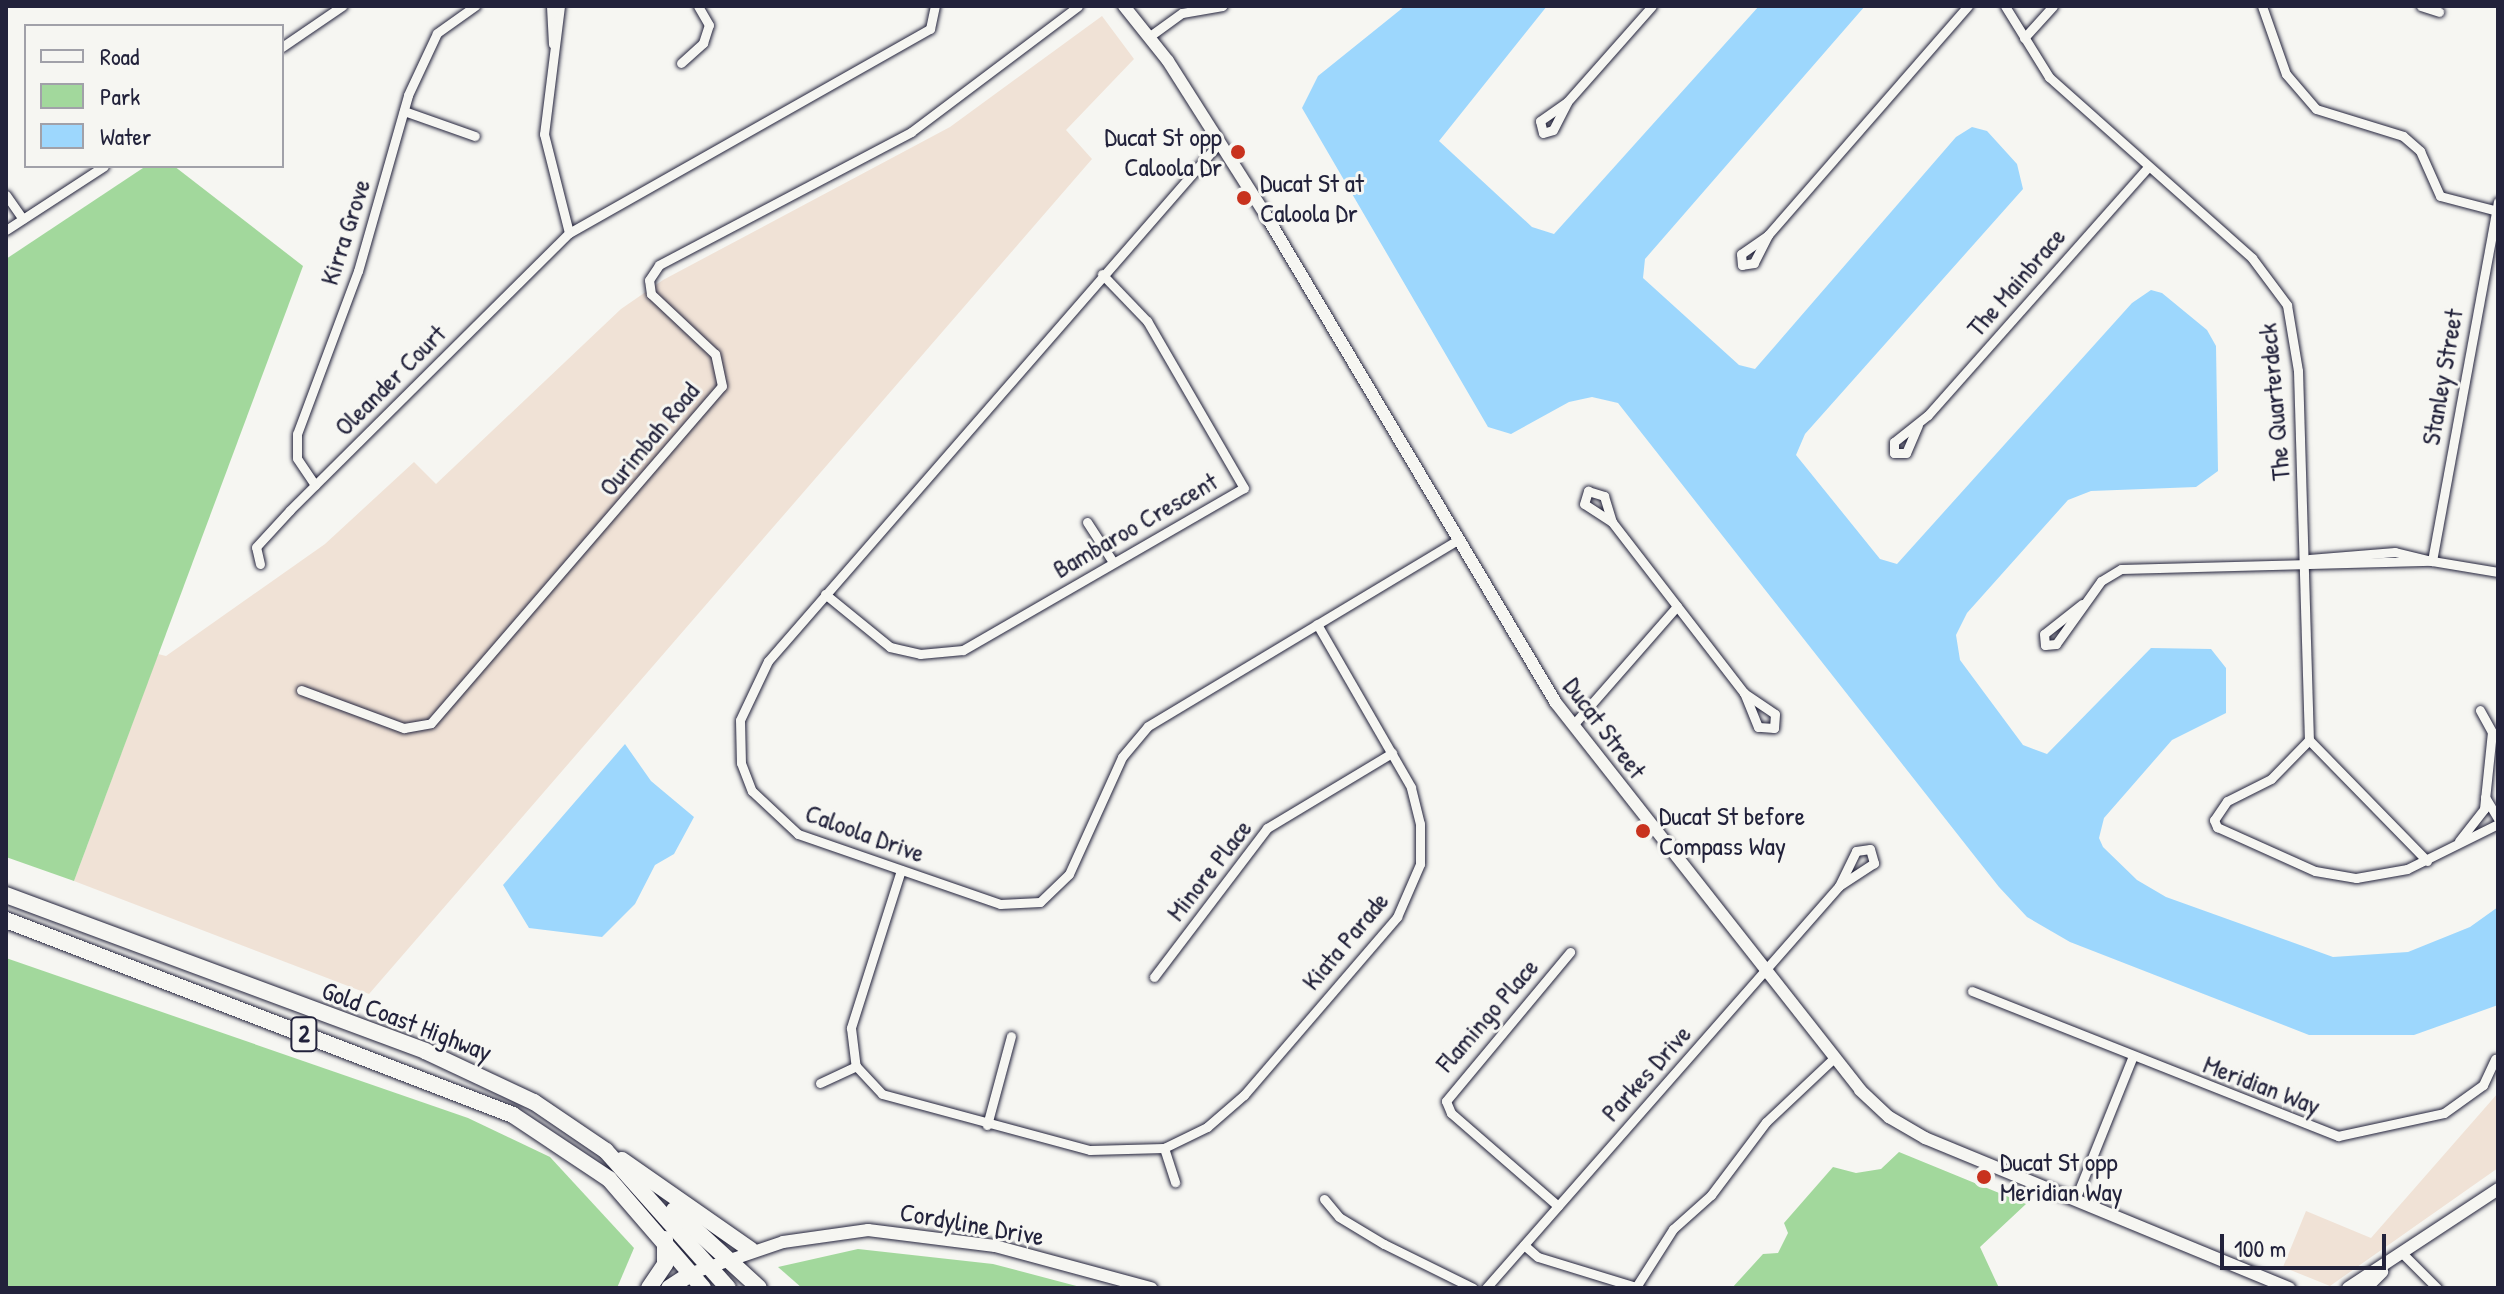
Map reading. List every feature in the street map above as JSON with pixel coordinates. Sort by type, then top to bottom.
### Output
[{"type":"highway","name":"Gold Coast Highway","points":[[6,895],[486,1077],[552,1112],[606,1151],[728,1288]]},
{"type":"highway","name":"Gold Coast Highway","points":[[6,920],[513,1115],[592,1166],[664,1237],[703,1288]]},
{"type":"highway","points":[[606,1151],[751,1250]]},
{"type":"highway","points":[[606,1151],[759,1288]]},
{"type":"highway","points":[[649,1288],[665,1264],[664,1237]]},
{"type":"highway","points":[[669,1288],[692,1273]]},
{"type":"street","points":[[284,46],[342,6]]},
{"type":"street","name":"Kirra Grove","points":[[315,485],[297,458],[297,434],[358,271],[404,111],[437,33],[475,6]]},
{"type":"street","points":[[551,6],[553,44]]},
{"type":"street","points":[[560,6],[544,134],[569,233],[930,29],[935,6]]},
{"type":"street","points":[[681,63],[703,43],[709,25],[698,6]]},
{"type":"street","name":"Ourimbah Road","points":[[301,690],[404,728],[431,723],[722,386],[722,364],[715,354],[651,294],[649,280],[659,265],[911,132],[1078,6]]},
{"type":"street","name":"Ducat Street","points":[[1124,6],[1150,36],[1220,142],[1458,540],[1573,725],[1834,1058],[1900,1125],[2289,1288]]},
{"type":"street","points":[[1150,36],[1182,13],[1222,6]]},
{"type":"street","points":[[1567,102],[1652,6]]},
{"type":"street","points":[[1768,235],[1968,6]]},
{"type":"street","name":"The Quarterdeck","points":[[2005,6],[2049,77],[2147,168],[2252,258],[2287,305],[2297,351],[2306,560],[2309,740]]},
{"type":"street","points":[[2024,38],[2053,6]]},
{"type":"street","points":[[2262,6],[2286,74],[2316,109],[2403,136],[2420,151],[2440,196],[2496,206]]},
{"type":"street","points":[[2421,6],[2439,12]]},
{"type":"street","points":[[404,111],[475,136]]},
{"type":"street","name":"Caloola Drive","points":[[1220,142],[825,594],[750,688],[740,720],[741,763],[759,802],[790,831],[1000,904],[1040,902],[1069,874],[1122,757],[1148,726],[1458,540]]},
{"type":"street","points":[[6,230],[101,168]]},
{"type":"street","name":"The Mainbrace","points":[[1918,425],[2147,168]]},
{"type":"street","points":[[6,195],[23,219]]},
{"type":"street","name":"Stanley Street","points":[[2432,561],[2496,206]]},
{"type":"street","name":"Oleander Court","points":[[260,564],[256,547],[569,233]]},
{"type":"street","name":"Bambaroo Crescent","points":[[825,594],[878,640],[934,654],[973,645],[1244,488],[1147,321],[1102,274]]},
{"type":"street","points":[[1087,522],[1113,562]]},
{"type":"street","points":[[1612,522],[1744,693]]},
{"type":"street","points":[[2082,604],[2056,644],[2044,644],[2044,634],[2121,569],[2306,560],[2432,561],[2498,572]]},
{"type":"street","points":[[1573,725],[1677,606]]},
{"type":"street","name":"Kiata Parade","points":[[856,1066],[894,1100],[1090,1150],[1164,1148],[1207,1127],[1236,1103],[1406,904],[1420,864],[1420,824],[1392,753],[1317,624]]},
{"type":"street","points":[[2446,851],[2480,818],[2492,732],[2480,710]]},
{"type":"street","points":[[2427,861],[2309,740],[2271,779],[2227,801],[2214,820],[2217,827],[2334,876],[2384,876],[2427,861],[2498,821],[2484,790]]},
{"type":"street","name":"Minore Place","points":[[1154,977],[1267,828],[1392,753]]},
{"type":"street","points":[[820,1083],[856,1066],[850,1041],[854,1010],[901,870]]},
{"type":"street","name":"Parkes Drive","points":[[1486,1288],[1839,886]]},
{"type":"street","name":"Flamingo Place","points":[[1558,1206],[1451,1113],[1446,1101],[1570,952]]},
{"type":"street","name":"Meridian Way","points":[[1972,991],[2132,1058],[2338,1136],[2444,1113],[2483,1085],[2495,1059]]},
{"type":"street","points":[[987,1125],[1011,1036]]},
{"type":"street","points":[[1524,1245],[1538,1257],[1637,1288],[1673,1229],[1711,1195],[1766,1122],[1834,1058]]},
{"type":"street","points":[[2075,1200],[2132,1058]]},
{"type":"street","points":[[1164,1148],[1175,1182]]},
{"type":"street","points":[[2348,1288],[2387,1267],[2498,1189]]},
{"type":"street","points":[[1324,1199],[1339,1217],[1372,1238],[1473,1288]]},
{"type":"street","name":"Cordyline Drive","points":[[692,1273],[751,1250],[837,1233],[918,1233],[1151,1288]]},
{"type":"street","points":[[2404,1255],[2437,1288]]},
{"type":"street","points":[[2366,1288],[2387,1267]]},
{"type":"shaded area","points":[[1102,16],[1134,59],[1066,130],[1092,159],[369,994],[74,881],[158,654],[166,656],[325,544],[414,462],[436,484],[621,309],[663,280],[950,127]]},
{"type":"shaded area","points":[[2498,1093],[2498,1168],[2330,1286],[2283,1267],[2306,1211],[2371,1238]]},
{"type":"green space","points":[[143,168],[177,168],[303,266],[74,881],[6,857],[6,259]]},
{"type":"green space","points":[[6,958],[468,1118],[550,1157],[634,1248],[617,1288],[6,1288]]},
{"type":"green space","points":[[1899,1152],[2026,1204],[1980,1247],[1999,1288],[1732,1288],[1763,1254],[1778,1253],[1788,1233],[1784,1223],[1833,1167],[1856,1173],[1881,1169]]},
{"type":"green space","points":[[858,1249],[993,1264],[1084,1288],[802,1288],[778,1267]]},
{"type":"water","points":[[1405,6],[1547,6],[1439,141],[1532,227],[1554,234],[1759,6],[1865,6],[1645,259],[1643,278],[1739,365],[1755,369],[1956,137],[1972,127],[1987,131],[2017,164],[2023,189],[1805,434],[1796,455],[1880,559],[1897,564],[2132,303],[2151,290],[2162,293],[2207,330],[2216,346],[2218,471],[2196,487],[2091,491],[2068,500],[1967,613],[1956,635],[1960,660],[2023,745],[2047,754],[2151,648],[2211,649],[2226,668],[2226,713],[2172,740],[2104,818],[2099,838],[2103,847],[2137,880],[2166,897],[2333,957],[2408,952],[2470,927],[2498,907],[2498,1005],[2414,1035],[2309,1035],[2070,942],[2027,917],[1999,887],[1618,403],[1592,397],[1569,402],[1511,434],[1488,427],[1302,108],[1318,76]]},
{"type":"water","points":[[625,744],[651,781],[694,817],[674,854],[655,865],[635,904],[602,937],[529,928],[503,885]]},
{"type":"place","name":"Ducat St opp Caloola Dr","points":[[1238,152]]},
{"type":"place","name":"Ducat St at Caloola Dr","points":[[1244,198]]},
{"type":"place","name":"Ducat St before Compass Way","points":[[1643,831]]},
{"type":"place","name":"Ducat St opp Meridian Way","points":[[1984,1177]]}]
